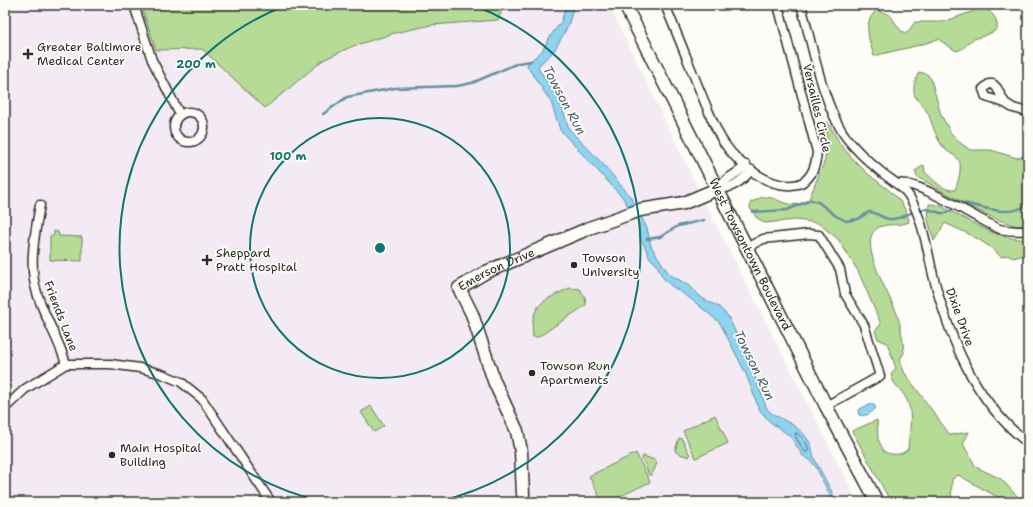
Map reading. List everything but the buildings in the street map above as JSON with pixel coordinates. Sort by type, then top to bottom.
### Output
[{"type":"main road","name":"West Towsontown Boulevard","points":[[625,5],[654,59],[746,248],[826,406],[877,502]]},
{"type":"main road","name":"Emerson Drive","points":[[524,494],[521,451],[517,431],[494,381],[472,314],[459,288],[486,272],[526,254],[617,218],[640,210],[684,203],[717,189]]},
{"type":"street","points":[[134,5],[152,60],[180,115]]},
{"type":"street","name":"Versailles Circle","points":[[665,5],[717,130],[724,143],[749,168],[773,182],[793,185],[806,180],[814,170],[817,152],[778,5]]},
{"type":"street","name":"Dixie Drive","points":[[801,5],[828,102],[835,120],[847,140],[909,196],[915,211],[943,310],[963,361],[980,390],[998,414],[1028,443]]},
{"type":"street","points":[[1005,102],[1013,108],[1028,112]]},
{"type":"street","points":[[717,189],[726,189],[740,183],[749,168]]},
{"type":"street","points":[[897,184],[904,182],[912,184],[926,190],[965,212],[1002,229],[1028,231]]},
{"type":"street","name":"Friends Lane","points":[[40,205],[34,242],[33,268],[35,285],[39,301],[58,339],[66,364]]},
{"type":"street","points":[[746,248],[763,239],[810,234],[819,236],[840,270],[845,294],[864,325],[880,376],[826,406]]},
{"type":"street","points":[[5,408],[25,389],[66,364],[97,363],[140,368],[172,378],[190,388],[208,406],[271,502]]},
{"type":"shaded area","points":[[5,5],[609,5],[710,213],[858,502],[5,502]]},
{"type":"green space","points":[[141,5],[504,5],[498,20],[431,25],[395,33],[353,46],[323,60],[265,108],[202,49],[156,50]]},
{"type":"green space","points":[[985,9],[990,12],[997,22],[997,29],[972,40],[964,48],[956,51],[938,39],[874,56],[869,38],[868,26],[872,15],[877,10],[890,15],[901,31],[907,33],[915,22],[943,22],[977,10]]},
{"type":"green space","points":[[919,72],[927,74],[931,79],[941,115],[951,133],[959,142],[970,150],[991,150],[1017,158],[1028,155],[1028,226],[1017,226],[996,219],[917,177],[915,171],[924,165],[925,172],[938,184],[946,189],[955,190],[960,167],[958,159],[947,151],[942,145],[936,135],[926,110],[916,97],[914,87]]},
{"type":"green space","points":[[827,121],[845,150],[866,172],[901,202],[907,215],[909,222],[883,226],[876,229],[871,236],[870,246],[877,270],[897,314],[902,333],[904,353],[900,359],[904,372],[950,435],[969,432],[963,444],[976,467],[1001,479],[1020,499],[1017,502],[1001,499],[958,475],[952,479],[951,502],[891,502],[852,431],[877,420],[878,439],[884,452],[897,454],[903,453],[908,449],[910,410],[906,398],[892,378],[891,374],[896,368],[887,343],[878,339],[875,331],[881,324],[858,271],[838,239],[818,223],[796,220],[764,223],[756,217],[750,208],[751,202],[763,197],[769,197],[790,204],[802,203],[809,199],[825,160]]},
{"type":"green space","points":[[929,204],[941,206],[992,232],[1010,238],[1028,239],[1028,254],[1013,258],[1007,255],[1001,257],[982,241],[945,223],[934,241],[928,220]]},
{"type":"green space","points":[[54,231],[58,232],[59,236],[82,237],[82,261],[50,260],[50,236],[54,235]]},
{"type":"green space","points":[[570,288],[580,289],[585,297],[586,305],[538,337],[533,337],[533,317],[536,310],[546,300]]},
{"type":"green space","points":[[371,406],[384,426],[374,432],[361,412]]},
{"type":"green space","points":[[715,415],[728,443],[696,458],[683,431]]},
{"type":"green space","points":[[679,438],[682,439],[690,455],[689,457],[675,451]]},
{"type":"green space","points":[[636,453],[650,482],[608,502],[602,502],[589,476]]},
{"type":"green space","points":[[643,456],[655,460],[657,463],[652,475],[649,475],[642,458]]},
{"type":"water","name":"Towson Run","points":[[566,5],[574,5],[568,26],[554,51],[539,65],[538,68],[560,101],[569,129],[603,164],[630,196],[647,228],[651,246],[669,274],[688,285],[702,298],[719,307],[728,316],[751,366],[767,409],[771,413],[793,425],[804,434],[811,444],[814,458],[837,502],[833,502],[816,467],[810,460],[803,456],[790,436],[769,421],[759,409],[746,374],[720,323],[663,278],[657,265],[650,258],[640,237],[640,225],[623,198],[560,130],[551,102],[527,66],[528,63],[542,51],[549,38],[561,22]]},
{"type":"water","points":[[872,403],[876,408],[874,410],[866,415],[859,415],[858,410]]},
{"type":"waterway","points":[[323,114],[347,97],[395,88],[457,86],[472,83],[518,63],[531,61]]},
{"type":"waterway","points":[[753,212],[787,210],[811,200],[818,202],[836,216],[846,221],[858,219],[869,212],[889,219],[894,219],[921,209],[946,213],[956,208]]},
{"type":"waterway","points":[[960,206],[964,203],[988,209],[1006,211],[1022,208],[1028,203]]},
{"type":"waterway","points":[[647,239],[660,237],[678,226],[704,220]]},
{"type":"place","name":"Greater Baltimore Medical Center","points":[[28,54]]},
{"type":"place","name":"Sheppard Pratt Hospital","points":[[207,260]]},
{"type":"place","name":"Towson University","points":[[574,265]]},
{"type":"place","name":"Towson Run Apartments","points":[[532,373]]},
{"type":"place","name":"Main Hospital Building","points":[[112,455]]}]
